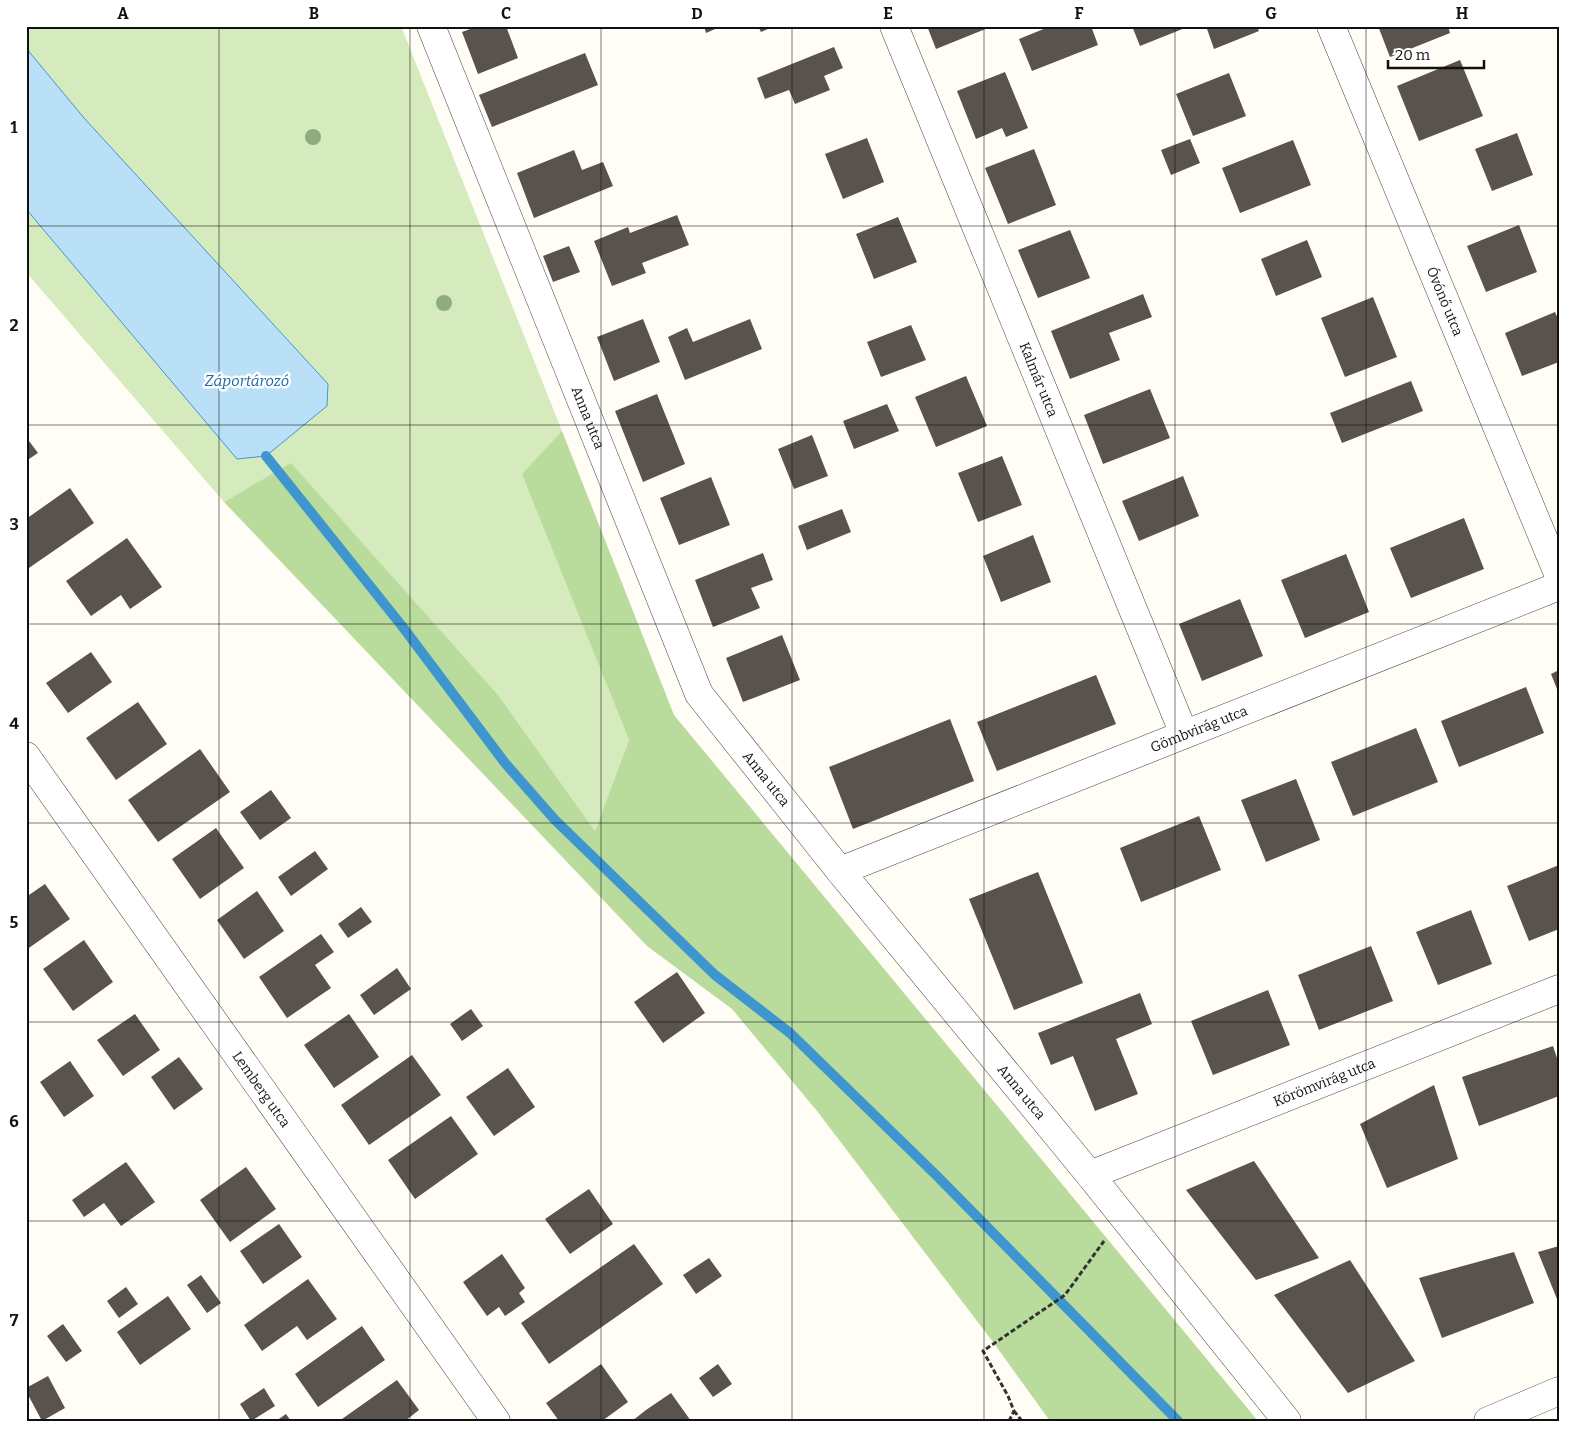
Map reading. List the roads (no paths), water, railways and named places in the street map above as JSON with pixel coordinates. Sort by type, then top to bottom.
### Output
[{"type":"street","name":"Anna utca","points":[[431,26],[699,694],[840,871],[1090,1175],[1287,1421]]},
{"type":"street","name":"Kalmár utca","points":[[894,26],[1184,734]]},
{"type":"street","name":"Óvónő utca","points":[[1331,26],[1559,576]]},
{"type":"street","name":"Gömbvirág utca","points":[[840,871],[1559,586]]},
{"type":"street","name":"Lemberg utca","points":[[26,756],[496,1421]]},
{"type":"street","name":"Körömvirág utca","points":[[1090,1175],[1559,989]]},
{"type":"street","points":[[1488,1421],[1559,1391]]},
{"type":"water","name":"Záportározó","points":[[26,48],[84,118],[328,384],[327,406],[266,456],[237,459],[26,209]]},
{"type":"waterway","points":[[266,456],[402,626],[505,763],[555,820],[715,975],[790,1033],[937,1176],[1178,1421]]}]
